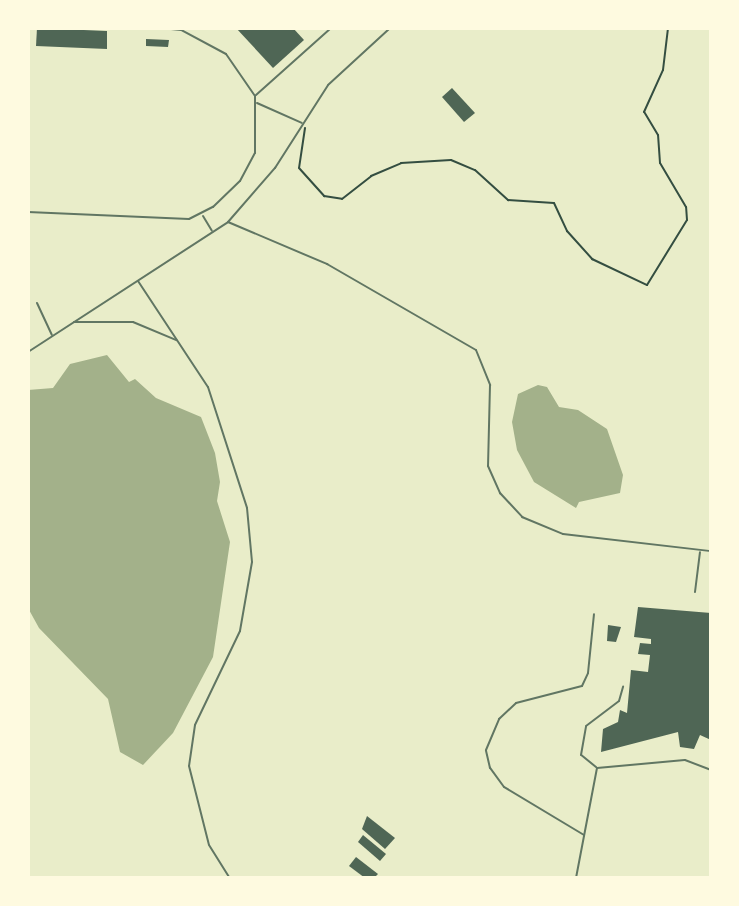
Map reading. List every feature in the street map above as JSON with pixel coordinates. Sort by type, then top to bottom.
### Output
[{"type":"lane","points":[[28,212],[171,220],[202,215],[228,195],[249,167],[259,127],[255,96],[226,54],[188,33],[161,28]]},
{"type":"lane","points":[[188,33],[192,28]]},
{"type":"lane","points":[[255,96],[331,28]]},
{"type":"lane","points":[[28,352],[228,222],[275,168],[334,79],[390,28]]},
{"type":"lane","points":[[257,103],[303,124]]},
{"type":"lane","points":[[202,215],[213,232]]},
{"type":"lane","points":[[228,222],[327,264],[476,350],[490,385],[488,466],[500,493],[522,517],[550,531],[711,551]]},
{"type":"lane","points":[[138,281],[221,417],[251,536],[252,562],[240,631],[190,744],[196,807],[209,845],[230,878]]},
{"type":"lane","points":[[37,303],[53,336]]},
{"type":"lane","points":[[73,323],[133,322],[176,340]]},
{"type":"lane","points":[[695,592],[700,551]]},
{"type":"lane","points":[[584,835],[504,787],[490,768],[486,750],[499,719],[516,703],[582,686],[594,614]]},
{"type":"lane","points":[[623,687],[619,701],[586,726],[581,755],[597,768],[685,760],[711,770]]},
{"type":"lane","points":[[576,878],[597,768]]},
{"type":"path","points":[[303,124],[307,131],[299,168],[324,196],[342,199],[371,176],[401,163],[451,160],[475,170],[508,200],[554,203],[567,231],[592,259],[647,285],[687,220],[686,207],[660,163],[658,135],[644,112],[663,70],[668,28]]},
{"type":"shaded area","points":[[107,355],[129,382],[135,379],[156,398],[201,417],[215,453],[220,482],[217,501],[230,542],[213,657],[173,733],[143,765],[120,752],[108,699],[39,628],[28,608],[28,390],[53,388],[70,364]]},
{"type":"shaded area","points":[[538,385],[547,387],[559,407],[578,410],[607,429],[623,475],[620,493],[579,502],[576,508],[534,482],[517,450],[512,422],[518,394]]},
{"type":"building","points":[[37,28],[107,31],[107,49],[36,46]]},
{"type":"building","points":[[236,28],[293,28],[304,40],[273,68]]},
{"type":"building","points":[[146,39],[169,40],[168,47],[146,46]]},
{"type":"building","points":[[452,88],[475,113],[464,122],[442,97]]},
{"type":"building","points":[[638,607],[711,613],[711,740],[700,735],[694,749],[680,747],[678,732],[601,752],[603,729],[618,722],[620,710],[627,713],[631,670],[648,672],[650,655],[638,654],[640,643],[651,644],[651,639],[634,637]]},
{"type":"building","points":[[608,625],[621,627],[616,642],[607,641]]},
{"type":"building","points":[[367,816],[395,838],[385,849],[362,829]]},
{"type":"building","points":[[363,835],[386,854],[380,861],[358,842]]},
{"type":"building","points":[[356,857],[378,874],[374,878],[365,878],[349,866]]}]
